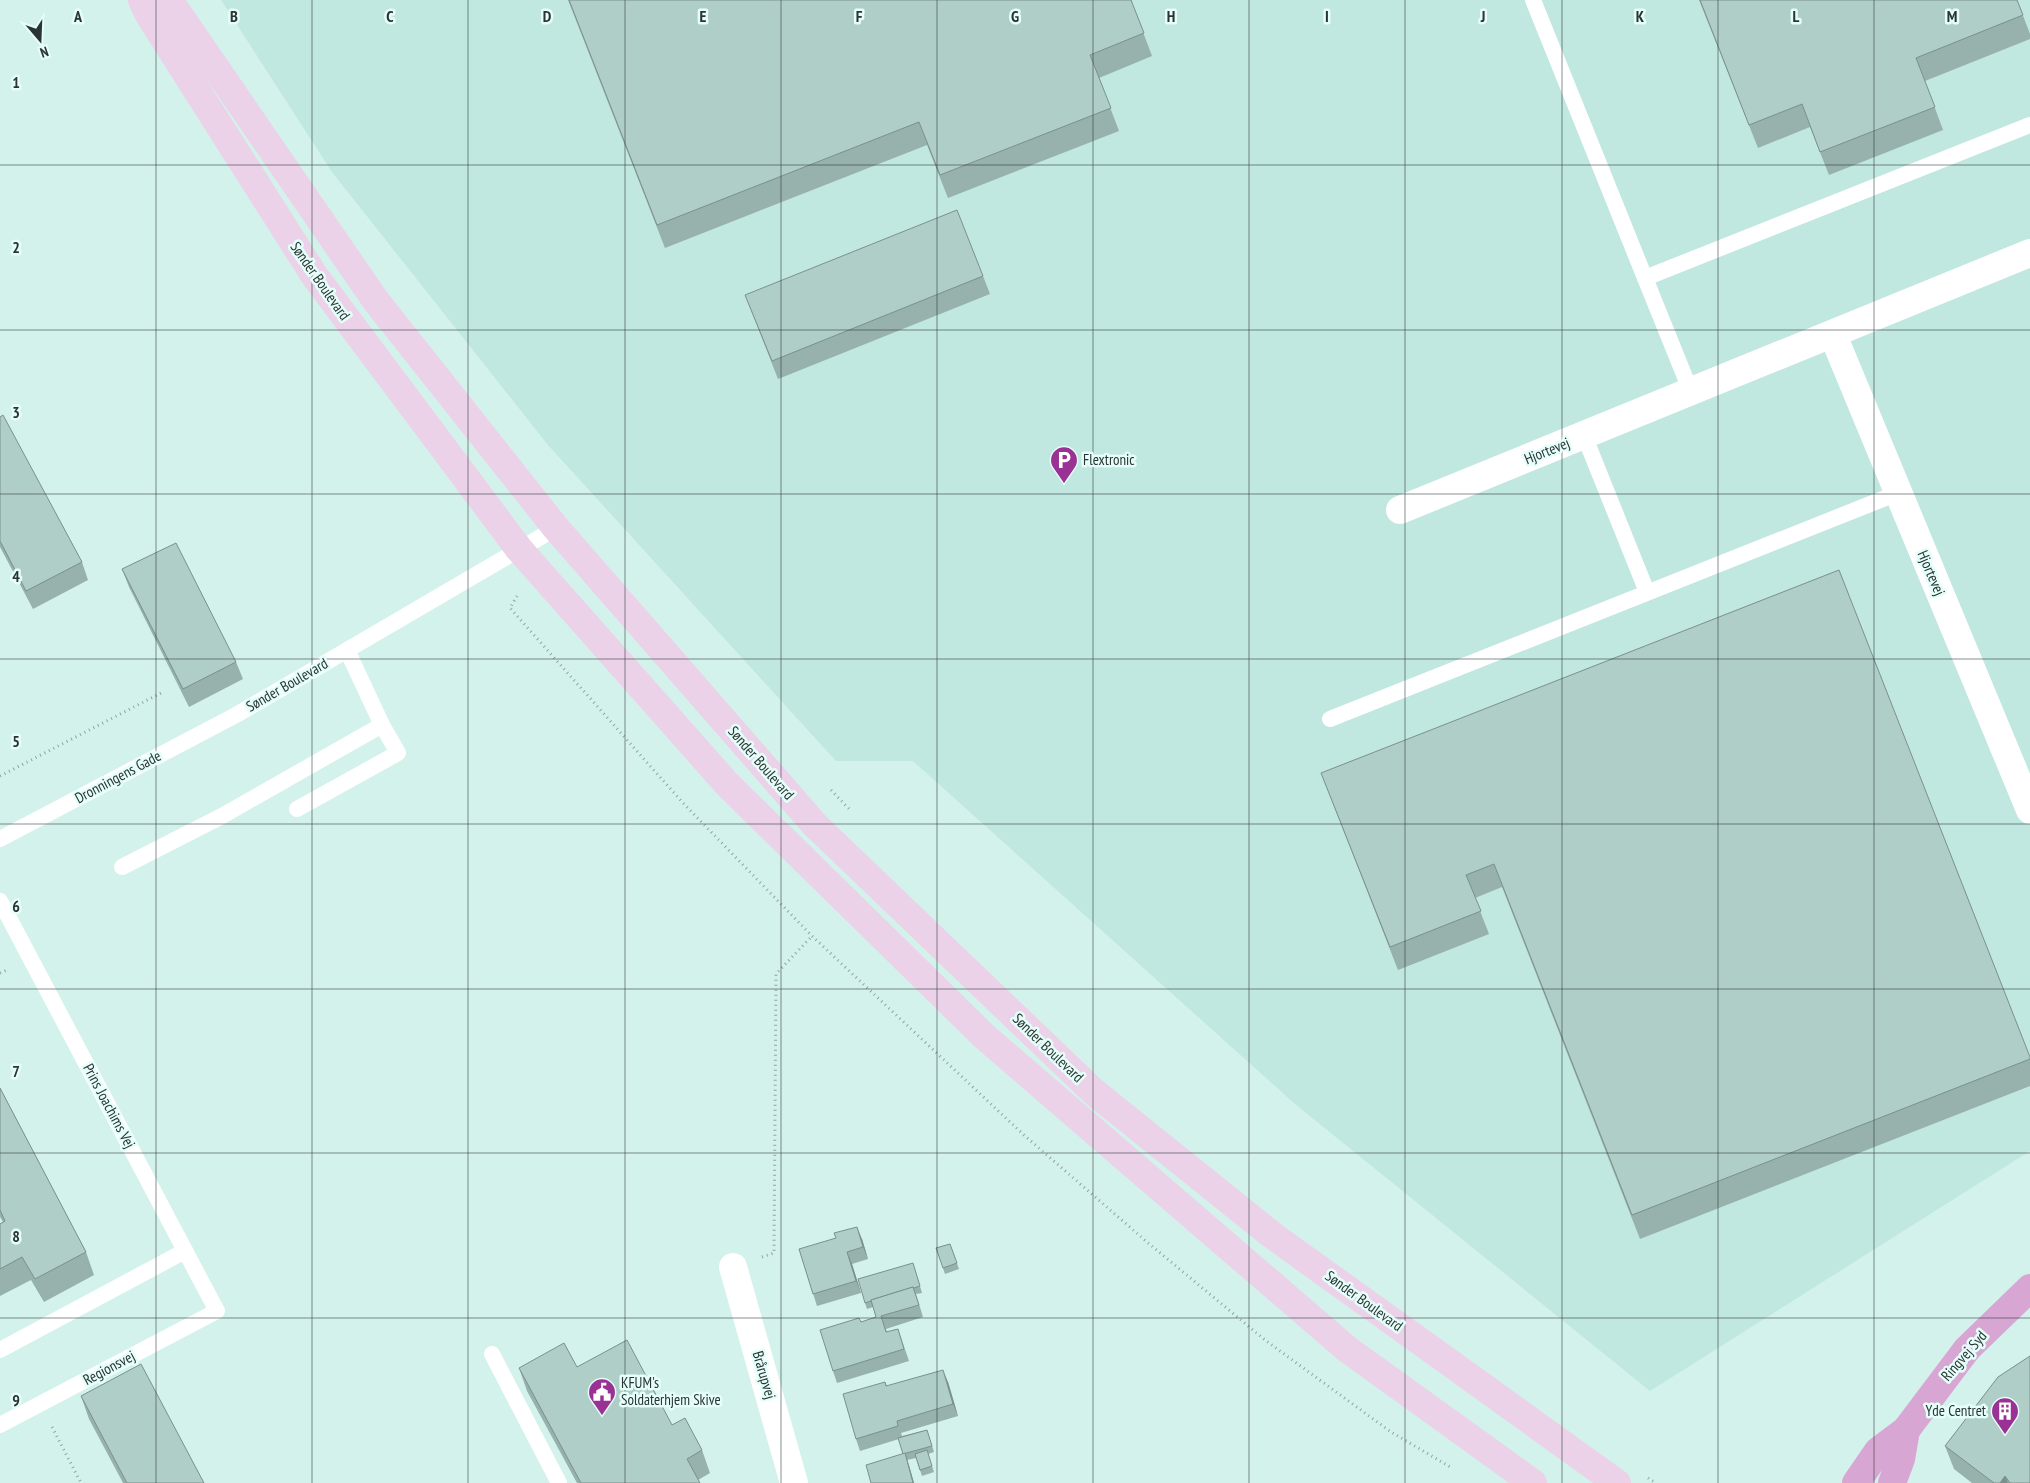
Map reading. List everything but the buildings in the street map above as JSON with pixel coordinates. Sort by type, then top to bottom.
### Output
[{"type":"main road","name":"Sønder Boulevard","points":[[142,0],[148,15],[314,275],[519,549],[726,784],[986,1037],[1347,1349],[1533,1483]]},
{"type":"main road","name":"Sønder Boulevard","points":[[169,0],[376,301],[556,528],[815,825],[1094,1092],[1272,1235],[1617,1483]]},
{"type":"main road","name":"Ringvej Syd","points":[[1856,1483],[1878,1451],[1906,1430],[1967,1349],[2030,1288]]},
{"type":"main road","name":"Ringvej Syd","points":[[1892,1483],[1901,1459],[1906,1430]]},
{"type":"street","name":"Hjortevej","points":[[1400,510],[1833,335],[2030,253]]},
{"type":"street","name":"Hjortevej","points":[[1833,335],[2030,810]]},
{"type":"street","name":"Brårupvej","points":[[733,1267],[794,1483]]},
{"type":"lane","points":[[1533,0],[1691,392]]},
{"type":"lane","points":[[1645,278],[2030,125]]},
{"type":"lane","points":[[1584,435],[1647,592]]},
{"type":"lane","points":[[1330,718],[1898,492]]},
{"type":"lane","name":"Sønder Boulevard","points":[[236,715],[556,528]]},
{"type":"lane","points":[[297,809],[398,752],[382,725],[347,650]]},
{"type":"lane","name":"Dronningens Gade","points":[[0,839],[236,715]]},
{"type":"lane","points":[[122,867],[222,816],[382,725]]},
{"type":"lane","name":"Prins Joachims Vej","points":[[0,901],[217,1311]]},
{"type":"lane","points":[[0,1350],[186,1251]]},
{"type":"lane","name":"Regionsvej","points":[[0,1425],[217,1311]]},
{"type":"lane","points":[[492,1354],[559,1483]]},
{"type":"path","points":[[0,776],[164,692]]},
{"type":"path","points":[[828,786],[855,815]]},
{"type":"path","points":[[733,1267],[774,1253],[776,974],[812,936]]},
{"type":"path","points":[[40,1404],[81,1483]]},
{"type":"path","points":[[1648,1477],[1656,1483]]},
{"type":"shaded area","points":[[221,0],[2030,0],[2030,1151],[1650,1391],[1295,1104],[913,761],[836,761],[548,445],[332,172]]},
{"type":"place","name":"Flextronic","points":[[1064,484]]},
{"type":"place","name":"KFUM's Soldaterhjem Skive","points":[[602,1416]]},
{"type":"place","name":"Yde Centret","points":[[2005,1435]]}]
